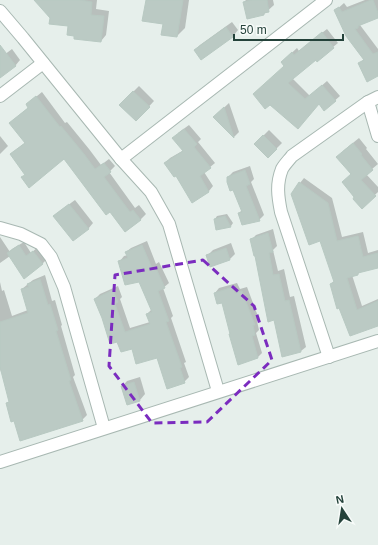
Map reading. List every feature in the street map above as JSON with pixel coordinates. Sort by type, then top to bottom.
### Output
[{"type":"street","points":[[121,159],[326,0]]},
{"type":"street","points":[[0,11],[121,159],[150,192],[169,224],[218,391]]},
{"type":"street","points":[[0,96],[43,63]]},
{"type":"street","points":[[329,357],[281,212],[277,195],[279,180],[282,168],[292,156],[373,99],[378,136]]},
{"type":"street","points":[[0,228],[21,234],[41,244],[51,257],[64,288],[104,428]]},
{"type":"street","points":[[1,457],[104,428],[378,341]]},
{"type":"highlighted area","points":[[203,260],[254,306],[272,360],[207,422],[152,423],[109,366],[115,275]]},
{"type":"building","points":[[34,0],[80,0],[92,2],[91,15],[104,16],[101,42],[74,39],[74,36],[67,35],[68,26],[49,24],[50,18]]},
{"type":"building","points":[[146,0],[183,0],[177,37],[161,35],[163,24],[142,21]]},
{"type":"building","points":[[252,0],[267,0],[269,12],[264,13],[264,15],[247,19],[243,2]]},
{"type":"building","points":[[373,0],[378,13],[378,18],[358,26],[358,28],[355,29],[373,54],[378,52],[378,76],[367,82],[358,63],[364,60],[346,36],[334,10],[339,7],[342,12]]},
{"type":"building","points":[[226,27],[233,37],[201,60],[194,50]]},
{"type":"building","points":[[322,32],[334,48],[317,62],[316,60],[288,83],[305,99],[322,85],[336,101],[324,111],[319,104],[298,129],[270,105],[265,109],[253,94],[284,66],[281,62],[292,52],[294,55]]},
{"type":"building","points":[[0,45],[16,66],[0,78]]},
{"type":"building","points":[[133,91],[150,107],[136,121],[119,105]]},
{"type":"building","points":[[36,96],[95,169],[104,163],[111,172],[104,177],[130,212],[133,210],[141,220],[125,232],[110,212],[106,215],[64,159],[29,188],[21,177],[25,175],[10,154],[25,143],[9,123],[28,108],[26,104]]},
{"type":"building","points":[[224,107],[234,138],[213,117]]},
{"type":"building","points":[[184,129],[197,144],[194,147],[211,168],[200,176],[209,192],[192,203],[176,176],[174,177],[164,163],[183,151],[172,138]]},
{"type":"building","points":[[263,135],[277,149],[268,158],[254,144]]},
{"type":"building","points":[[353,143],[373,170],[361,180],[376,196],[362,209],[353,199],[354,197],[342,182],[351,174],[336,157]]},
{"type":"building","points":[[245,170],[250,184],[246,186],[260,221],[242,225],[238,213],[242,212],[233,190],[230,191],[227,177]]},
{"type":"building","points":[[299,182],[328,203],[337,241],[358,236],[363,257],[378,253],[378,268],[358,273],[358,275],[347,278],[357,310],[378,301],[378,326],[350,336],[339,308],[337,309],[330,284],[334,282],[320,241],[309,245],[291,194]]},
{"type":"building","points":[[69,204],[89,229],[73,241],[53,216]]},
{"type":"building","points":[[225,216],[231,227],[216,230],[214,219]]},
{"type":"building","points":[[268,233],[273,252],[269,253],[273,275],[279,274],[285,301],[289,300],[301,352],[282,357],[274,320],[268,322],[255,256],[250,239]]},
{"type":"building","points":[[19,245],[26,256],[33,251],[43,264],[24,279],[7,253]]},
{"type":"building","points":[[142,245],[152,268],[155,266],[165,288],[158,291],[169,321],[166,322],[182,367],[180,368],[185,383],[167,389],[157,358],[136,364],[132,349],[121,352],[117,342],[110,344],[94,299],[113,290],[118,302],[115,304],[125,332],[150,324],[146,314],[152,312],[139,282],[125,285],[118,261],[128,258],[125,252]]},
{"type":"building","points":[[226,248],[230,260],[210,267],[206,255]]},
{"type":"building","points":[[40,279],[58,330],[56,331],[71,380],[69,381],[83,421],[20,441],[14,421],[11,422],[6,403],[9,402],[0,367],[0,322],[28,313],[21,289],[29,287],[27,284]]},
{"type":"building","points":[[233,287],[235,293],[242,291],[255,325],[253,325],[255,335],[252,336],[258,358],[238,365],[222,303],[217,304],[214,293]]},
{"type":"building","points":[[134,382],[140,401],[127,405],[121,386]]}]
